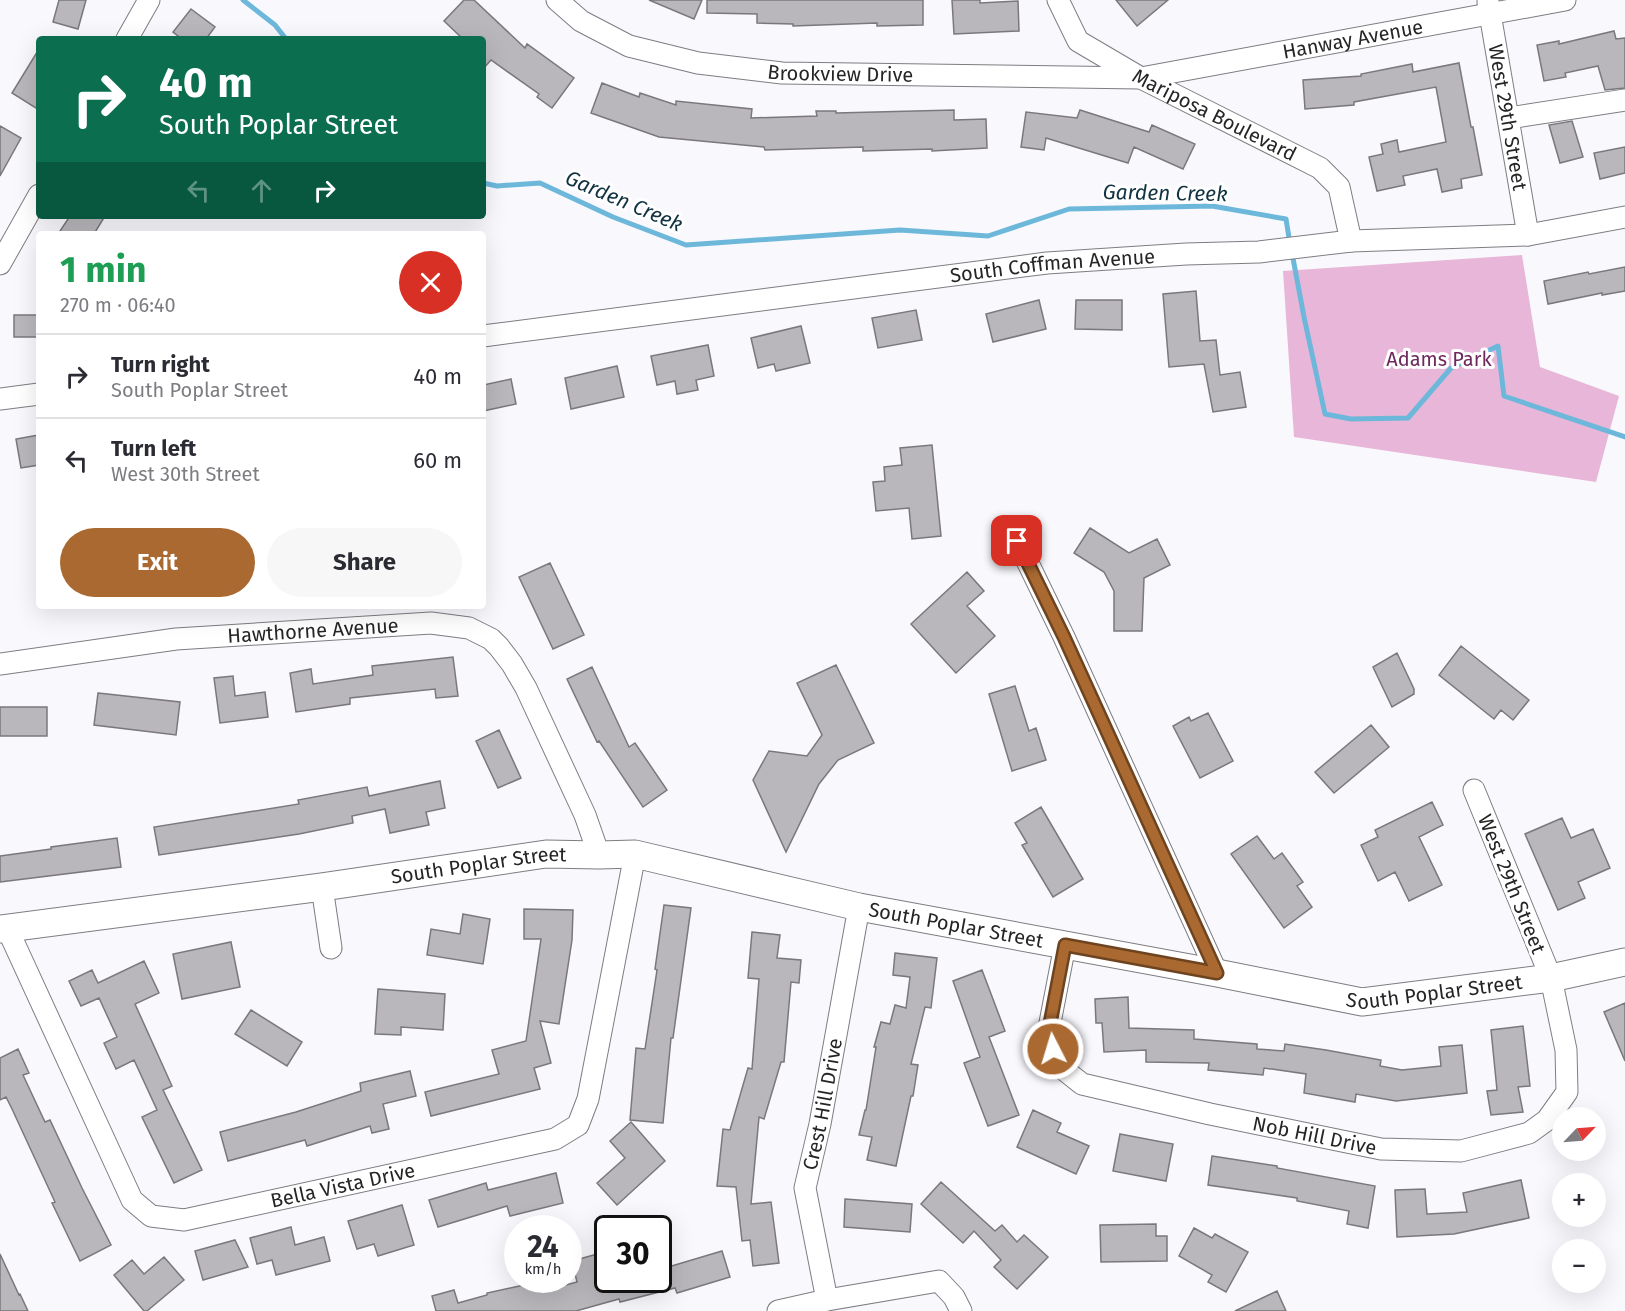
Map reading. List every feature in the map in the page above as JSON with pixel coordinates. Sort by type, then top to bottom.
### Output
[{"type":"main road","name":"South Poplar Street","points":[[4,928],[322,887],[546,854],[635,854],[859,907],[1362,1002],[1551,978],[1625,962]]},
{"type":"street","points":[[129,36],[149,0]]},
{"type":"street","name":"Brookview Drive","points":[[557,0],[581,21],[629,46],[698,63],[782,73],[1141,78]]},
{"type":"street","name":"Mariposa Boulevard","points":[[1058,0],[1078,41],[1141,78],[1320,168],[1339,188],[1351,241]]},
{"type":"street","name":"Hanway Avenue","points":[[1141,78],[1490,7],[1565,0]]},
{"type":"street","name":"West 29th Street","points":[[1490,7],[1528,235]]},
{"type":"street","points":[[1509,118],[1625,100]]},
{"type":"street","points":[[0,264],[36,200]]},
{"type":"street","name":"South Coffman Avenue","points":[[486,336],[1047,263],[1259,252],[1351,241],[1528,235],[1625,217]]},
{"type":"street","points":[[0,399],[36,394]]},
{"type":"street","points":[[1012,530],[1064,637],[1217,973]]},
{"type":"street","name":"Hawthorne Avenue","points":[[0,664],[176,639],[431,623],[469,628],[491,639],[522,680],[585,815],[598,855]]},
{"type":"street","name":"West 29th Street","points":[[1474,790],[1551,978]]},
{"type":"street","name":"Bella Vista Drive","points":[[4,928],[132,1200],[151,1216],[184,1220],[555,1139],[578,1125],[588,1099],[635,854]]},
{"type":"street","points":[[322,887],[331,948]]},
{"type":"street","name":"Crest Hill Drive","points":[[827,1300],[805,1188],[820,1125],[859,907]]},
{"type":"street","name":"Nob Hill Drive","points":[[1065,945],[1048,1034],[1058,1065],[1082,1084],[1210,1114],[1382,1149],[1461,1151],[1529,1133],[1547,1120],[1567,1092],[1566,1050],[1551,978]]},
{"type":"street","points":[[778,1311],[827,1300],[939,1281],[954,1297],[961,1311]]},
{"type":"green space","name":"Adams Park","points":[[1522,255],[1540,367],[1619,396],[1596,482],[1294,437],[1283,271]]},
{"type":"building","points":[[59,0],[86,0],[78,29],[53,22]]},
{"type":"building","points":[[464,0],[474,0],[525,48],[527,44],[574,78],[552,108],[537,97],[539,94],[491,60],[486,66],[486,36],[460,36],[444,21]]},
{"type":"building","points":[[649,0],[702,0],[694,19]]},
{"type":"building","points":[[707,0],[923,0],[923,25],[877,26],[877,23],[793,26],[793,24],[757,23],[757,14],[707,13]]},
{"type":"building","points":[[952,0],[980,0],[980,3],[1018,1],[1019,31],[954,34]]},
{"type":"building","points":[[1116,0],[1168,0],[1137,26]]},
{"type":"building","points":[[191,9],[215,27],[208,36],[178,36],[173,32]]},
{"type":"building","points":[[1614,31],[1616,39],[1625,38],[1625,88],[1605,90],[1598,66],[1565,73],[1566,77],[1544,81],[1537,45],[1559,41],[1559,44]]},
{"type":"building","points":[[36,54],[36,108],[12,93]]},
{"type":"building","points":[[1459,63],[1482,175],[1461,179],[1462,188],[1442,192],[1437,169],[1403,176],[1405,185],[1377,191],[1369,157],[1383,154],[1381,144],[1397,140],[1399,152],[1446,142],[1436,87],[1354,102],[1354,105],[1305,109],[1303,80],[1361,76],[1361,74],[1412,64],[1413,72]]},
{"type":"building","points":[[602,83],[639,97],[640,93],[676,105],[676,101],[752,109],[751,118],[817,116],[816,111],[836,111],[836,113],[954,110],[954,120],[986,119],[987,148],[932,151],[932,149],[863,151],[863,147],[765,150],[764,147],[659,137],[591,113]]},
{"type":"building","points":[[1080,110],[1149,132],[1152,125],[1195,144],[1183,169],[1134,147],[1128,163],[1046,138],[1044,150],[1021,147],[1026,112],[1077,118]]},
{"type":"building","points":[[1572,121],[1583,157],[1560,163],[1549,125]]},
{"type":"building","points":[[0,126],[21,138],[0,176]]},
{"type":"building","points":[[1625,147],[1625,173],[1600,179],[1594,153]]},
{"type":"building","points":[[68,219],[103,219],[96,231],[60,231]]},
{"type":"building","points":[[1625,267],[1625,291],[1602,295],[1602,293],[1548,304],[1544,281]]},
{"type":"building","points":[[1196,291],[1200,341],[1216,340],[1220,375],[1240,372],[1246,407],[1213,412],[1204,364],[1169,367],[1163,294]]},
{"type":"building","points":[[1039,300],[1046,329],[993,342],[986,314]]},
{"type":"building","points":[[1076,300],[1122,300],[1122,330],[1075,329]]},
{"type":"building","points":[[916,310],[922,340],[878,348],[872,318]]},
{"type":"building","points":[[14,315],[36,315],[36,337],[14,337]]},
{"type":"building","points":[[801,326],[810,363],[776,371],[774,364],[758,368],[751,338]]},
{"type":"building","points":[[708,345],[714,376],[696,380],[698,390],[677,394],[675,381],[657,385],[651,356]]},
{"type":"building","points":[[617,366],[624,397],[571,409],[565,378]]},
{"type":"building","points":[[511,379],[516,404],[486,410],[486,384]]},
{"type":"building","points":[[36,436],[36,466],[21,468],[16,439]]},
{"type":"building","points":[[932,445],[941,536],[912,539],[909,508],[876,511],[873,482],[885,481],[884,467],[902,465],[900,448]]},
{"type":"building","points":[[1090,528],[1129,553],[1157,539],[1170,565],[1144,578],[1142,631],[1114,631],[1114,591],[1104,572],[1074,553]]},
{"type":"building","points":[[550,563],[584,635],[553,649],[519,577]]},
{"type":"building","points":[[967,572],[984,591],[967,606],[995,636],[956,673],[911,624]]},
{"type":"building","points":[[1461,646],[1529,700],[1513,720],[1501,710],[1494,719],[1439,675]]},
{"type":"building","points":[[1397,653],[1414,689],[1414,694],[1392,707],[1373,667]]},
{"type":"building","points":[[453,657],[458,696],[436,698],[435,689],[350,698],[350,704],[296,712],[290,673],[311,669],[313,684],[373,675],[372,666]]},
{"type":"building","points":[[836,665],[874,743],[838,760],[819,784],[786,852],[753,780],[769,751],[807,756],[822,735],[797,683]]},
{"type":"building","points":[[592,667],[629,747],[635,743],[667,790],[643,807],[599,741],[597,742],[567,679]]},
{"type":"building","points":[[233,676],[235,696],[265,692],[268,717],[220,723],[214,678]]},
{"type":"building","points":[[1015,686],[1029,731],[1036,728],[1046,760],[1012,771],[989,694]]},
{"type":"building","points":[[98,693],[180,702],[176,735],[94,725]]},
{"type":"building","points":[[0,707],[47,707],[47,736],[0,736]]},
{"type":"building","points":[[1208,713],[1233,761],[1200,778],[1173,726],[1189,717],[1191,721]]},
{"type":"building","points":[[1371,725],[1389,747],[1334,793],[1315,772]]},
{"type":"building","points":[[499,730],[521,778],[498,788],[476,741]]},
{"type":"building","points":[[440,781],[445,808],[426,812],[429,825],[390,833],[385,809],[352,816],[353,823],[299,834],[159,855],[154,827],[299,804],[298,800],[367,787],[369,796]]},
{"type":"building","points":[[1432,802],[1443,825],[1419,837],[1442,885],[1409,901],[1395,872],[1378,881],[1361,845],[1378,837],[1375,830]]},
{"type":"building","points":[[1041,807],[1083,879],[1053,897],[1022,845],[1027,843],[1015,823]]},
{"type":"building","points":[[1562,818],[1571,838],[1593,829],[1610,868],[1578,882],[1585,898],[1558,910],[1525,834]]},
{"type":"building","points":[[1257,836],[1274,859],[1282,853],[1303,882],[1297,886],[1312,907],[1284,928],[1231,854]]},
{"type":"building","points":[[117,838],[121,867],[0,882],[0,856]]},
{"type":"building","points":[[664,905],[691,908],[673,1038],[671,1038],[663,1123],[630,1120],[636,1048],[645,1049]]},
{"type":"building","points":[[524,909],[573,910],[572,940],[559,1024],[540,1021],[551,1063],[534,1068],[540,1089],[431,1116],[425,1092],[499,1074],[492,1050],[526,1041],[541,939],[524,939]]},
{"type":"building","points":[[463,914],[490,919],[483,964],[427,955],[431,929],[460,934]]},
{"type":"building","points":[[752,932],[780,935],[777,958],[801,960],[799,983],[791,982],[784,1062],[781,1062],[764,1119],[759,1117],[751,1204],[771,1202],[779,1263],[753,1266],[750,1240],[742,1241],[736,1187],[717,1186],[723,1129],[730,1130],[748,1068],[752,1069],[759,979],[748,978]]},
{"type":"building","points":[[231,942],[240,987],[182,999],[173,954]]},
{"type":"building","points":[[895,953],[937,958],[931,1008],[925,1007],[911,1064],[918,1065],[896,1166],[867,1160],[872,1137],[859,1135],[866,1110],[876,1047],[874,1047],[881,1022],[890,1024],[895,1005],[906,1008],[910,977],[893,975]]},
{"type":"building","points":[[144,961],[159,993],[135,1004],[172,1086],[163,1090],[202,1170],[174,1183],[142,1117],[157,1110],[134,1060],[116,1069],[104,1043],[117,1037],[99,998],[81,1006],[69,981],[92,970],[98,983]]},
{"type":"building","points":[[982,970],[1005,1031],[989,1037],[1019,1115],[988,1126],[964,1063],[980,1057],[953,981]]},
{"type":"building","points":[[378,989],[445,994],[443,1030],[401,1027],[401,1035],[375,1034]]},
{"type":"building","points":[[1128,997],[1129,1028],[1194,1030],[1194,1039],[1257,1044],[1257,1049],[1284,1051],[1285,1044],[1326,1050],[1381,1060],[1380,1066],[1402,1070],[1441,1066],[1439,1047],[1462,1045],[1467,1093],[1396,1101],[1356,1094],[1355,1102],[1304,1093],[1306,1074],[1264,1068],[1263,1075],[1208,1070],[1209,1063],[1146,1062],[1146,1050],[1104,1052],[1102,1023],[1096,1023],[1095,999]]},
{"type":"building","points":[[1625,1003],[1625,1061],[1604,1012]]},
{"type":"building","points":[[251,1010],[302,1042],[287,1066],[235,1034]]},
{"type":"building","points":[[1523,1026],[1530,1086],[1518,1087],[1523,1112],[1491,1115],[1487,1091],[1497,1090],[1491,1030]]},
{"type":"building","points":[[18,1049],[29,1073],[23,1075],[45,1122],[50,1120],[111,1245],[80,1261],[52,1203],[55,1202],[12,1109],[6,1097],[0,1100],[0,1058]]},
{"type":"building","points":[[410,1071],[416,1096],[383,1104],[389,1129],[372,1133],[370,1126],[307,1146],[305,1140],[228,1161],[220,1132],[296,1112],[361,1091],[360,1083]]},
{"type":"building","points":[[1033,1110],[1061,1123],[1057,1132],[1089,1146],[1076,1174],[1017,1147]]},
{"type":"building","points":[[631,1122],[665,1161],[617,1205],[597,1183],[625,1158],[610,1141]]},
{"type":"building","points":[[1120,1134],[1173,1144],[1166,1181],[1113,1171]]},
{"type":"building","points":[[1212,1156],[1277,1166],[1277,1168],[1375,1186],[1368,1228],[1347,1224],[1349,1211],[1297,1201],[1297,1198],[1208,1185]]},
{"type":"building","points":[[556,1173],[563,1203],[514,1215],[510,1215],[507,1206],[438,1227],[429,1200],[486,1183],[488,1190]]},
{"type":"building","points":[[1521,1180],[1529,1218],[1454,1234],[1397,1237],[1395,1190],[1425,1189],[1427,1214],[1467,1212],[1463,1193]]},
{"type":"building","points":[[941,1182],[995,1231],[1002,1225],[1017,1242],[1024,1235],[1048,1257],[1017,1289],[994,1267],[1001,1260],[974,1231],[963,1243],[921,1204]]},
{"type":"building","points":[[845,1199],[912,1204],[910,1232],[844,1227]]},
{"type":"building","points":[[402,1205],[414,1245],[378,1256],[374,1244],[357,1249],[348,1221]]},
{"type":"building","points":[[1156,1224],[1156,1236],[1167,1236],[1167,1261],[1101,1262],[1100,1225]]},
{"type":"building","points":[[291,1227],[295,1245],[324,1237],[330,1261],[276,1275],[272,1260],[257,1264],[250,1238]]},
{"type":"building","points":[[1194,1228],[1212,1238],[1215,1234],[1248,1252],[1226,1292],[1208,1282],[1212,1275],[1179,1256]]},
{"type":"building","points":[[235,1240],[248,1267],[203,1280],[195,1251]]},
{"type":"building","points":[[722,1251],[730,1277],[677,1293],[675,1288],[672,1289],[672,1266]]},
{"type":"building","points":[[0,1254],[19,1295],[28,1311],[0,1311]]},
{"type":"building","points":[[594,1255],[594,1293],[655,1293],[620,1302],[619,1299],[576,1311],[436,1311],[432,1296],[454,1290],[458,1303],[504,1289],[504,1293],[582,1293],[582,1258]]},
{"type":"building","points":[[164,1257],[184,1280],[147,1311],[144,1311],[114,1275],[132,1260],[144,1274]]},
{"type":"building","points":[[1277,1291],[1286,1311],[1235,1311]]},
{"type":"waterway","name":"Garden Creek","points":[[243,0],[275,25],[284,36]]},
{"type":"waterway","name":"Garden Creek","points":[[486,184],[497,186],[540,183],[613,217],[686,245],[900,230],[988,236],[1069,209],[1212,206],[1286,219],[1290,244]]},
{"type":"waterway","name":"Garden Creek","points":[[1292,253],[1325,414],[1351,419],[1408,418],[1451,368],[1498,346],[1504,396],[1625,437]]},
{"type":"route","points":[[1017,541],[1064,637],[1217,973],[1065,945],[1048,1034],[1053,1049]]}]
